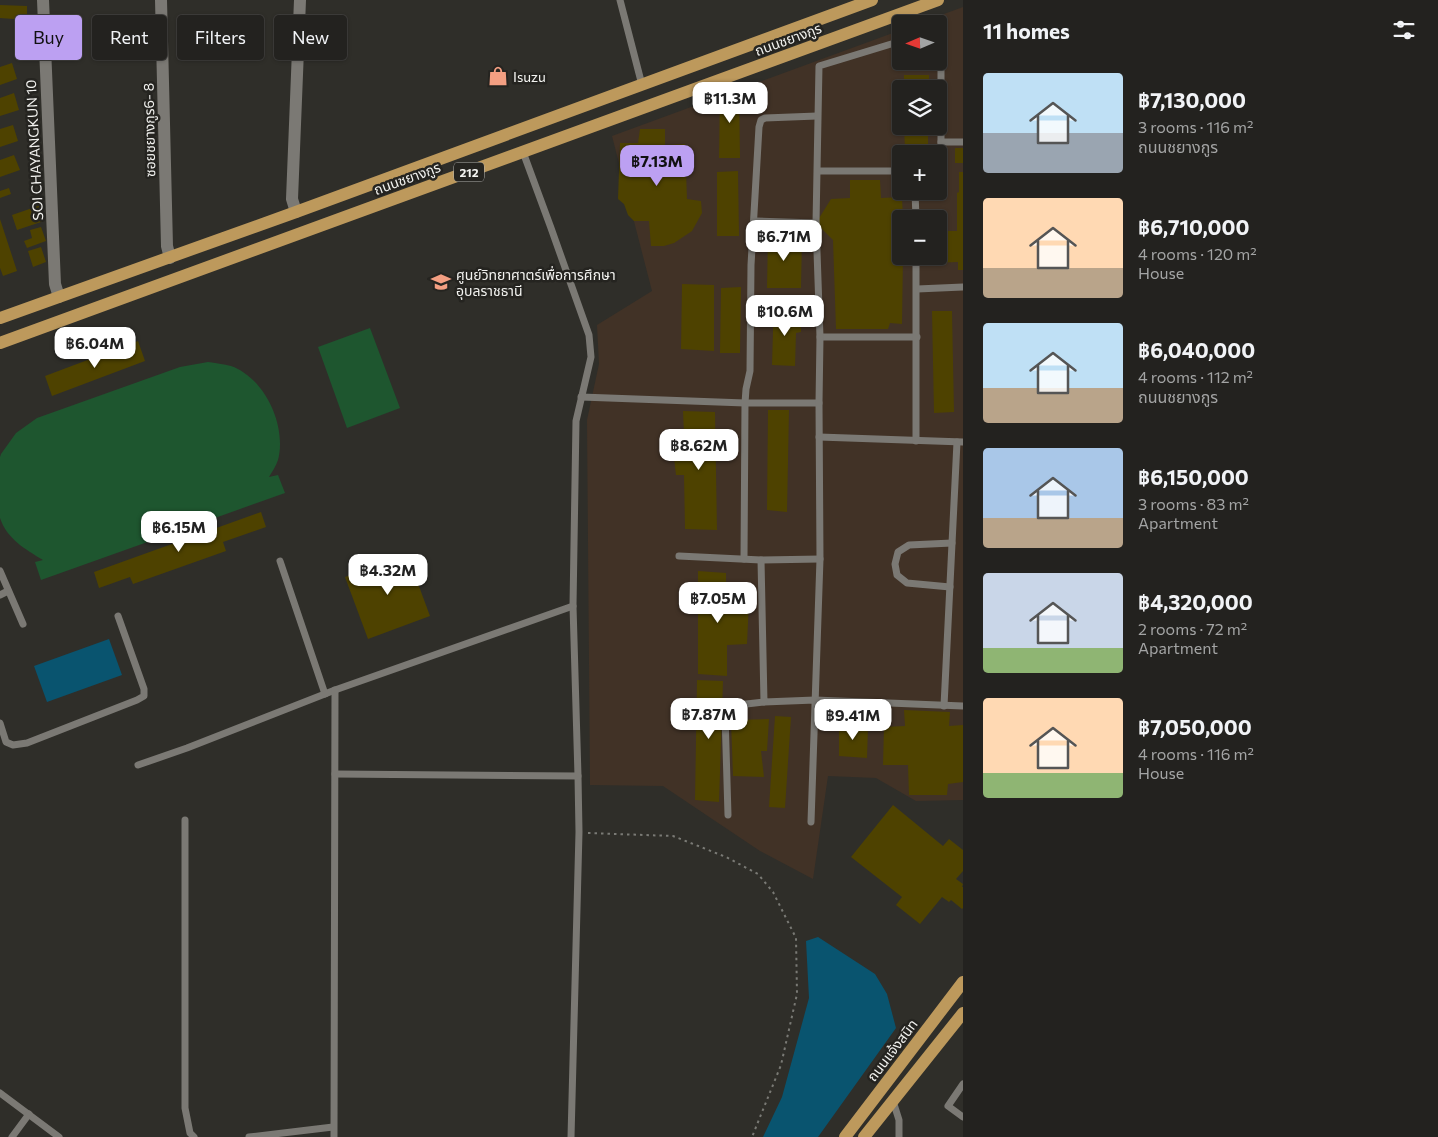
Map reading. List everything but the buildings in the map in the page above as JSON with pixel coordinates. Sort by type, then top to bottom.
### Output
[{"type":"main road","name":"ถนนชยางกูร","points":[[0,318],[170,258],[872,0]]},
{"type":"main road","name":"ถนนชยางกูร","points":[[0,343],[938,0]]},
{"type":"main road","name":"ถนนแจ้งสนิท","points":[[845,1137],[963,982]]},
{"type":"main road","points":[[864,1137],[963,1013]]},
{"type":"street","name":"SOI CHAYANGKUN 10","points":[[43,0],[55,284],[59,297]]},
{"type":"street","name":"ซอยชยางกูร6- 8","points":[[161,0],[167,246],[170,258]]},
{"type":"street","points":[[296,212],[292,199],[300,0]]},
{"type":"lane","points":[[620,0],[642,85]]},
{"type":"lane","points":[[811,822],[820,559],[820,337],[816,222],[819,66],[892,44]]},
{"type":"lane","points":[[941,70],[941,142],[963,142]]},
{"type":"lane","points":[[744,559],[745,403],[750,371],[750,301],[759,123],[765,118],[817,116]]},
{"type":"lane","points":[[523,152],[589,335],[592,357],[576,420],[573,606],[579,832],[571,1137]]},
{"type":"lane","points":[[818,170],[892,171]]},
{"type":"lane","points":[[754,221],[816,222]]},
{"type":"lane","points":[[916,265],[916,441]]},
{"type":"lane","points":[[917,289],[963,287]]},
{"type":"lane","points":[[820,337],[917,336]]},
{"type":"lane","points":[[581,397],[745,403],[819,403]]},
{"type":"lane","points":[[819,437],[960,442],[952,543],[944,706]]},
{"type":"lane","points":[[950,587],[907,583],[897,576],[894,564],[898,552],[909,545],[952,543]]},
{"type":"lane","points":[[679,556],[761,560],[820,559]]},
{"type":"lane","points":[[280,560],[325,694]]},
{"type":"lane","points":[[761,560],[764,702]]},
{"type":"lane","points":[[0,571],[23,624]]},
{"type":"lane","points":[[0,595],[8,591]]},
{"type":"lane","points":[[138,765],[187,748],[335,690],[573,606]]},
{"type":"lane","points":[[0,723],[6,742],[13,745],[27,743],[144,696],[144,689],[118,616]]},
{"type":"lane","points":[[334,1137],[335,690]]},
{"type":"lane","points":[[728,815],[725,714],[729,706],[764,702],[815,700],[963,706]]},
{"type":"lane","points":[[335,774],[578,776]]},
{"type":"lane","points":[[186,820],[185,1108],[190,1133],[194,1137]]},
{"type":"lane","points":[[963,1084],[948,1106],[963,1117]]},
{"type":"lane","points":[[0,1093],[59,1137]]},
{"type":"lane","points":[[893,1101],[900,1120],[899,1137]]},
{"type":"lane","points":[[12,1137],[29,1114]]},
{"type":"lane","points":[[249,1137],[333,1127]]},
{"type":"path","points":[[579,832],[673,836],[726,857],[758,874],[773,892],[796,938],[798,994],[781,1065],[752,1137]]},
{"type":"shaded area","points":[[963,7],[963,800],[916,801],[876,778],[828,776],[813,879],[760,851],[663,786],[590,785],[587,420],[599,364],[597,325],[652,291],[612,136],[892,33],[892,70],[948,70],[948,15],[941,15]]},
{"type":"green space","points":[[370,328],[400,408],[347,428],[318,347]]},
{"type":"green space","points":[[208,362],[231,366],[243,372],[254,381],[271,405],[276,418],[280,447],[278,460],[269,477],[278,475],[285,493],[41,580],[35,562],[43,560],[12,538],[0,518],[0,457],[16,433],[37,418],[180,367]]},
{"type":"water","points":[[109,639],[122,675],[47,702],[34,666]]},
{"type":"water","points":[[818,937],[875,974],[887,994],[896,1028],[818,1137],[763,1137],[782,1097],[809,998],[806,941]]},
{"type":"place","name":"Isuzu","points":[[498,76]]},
{"type":"place","name":"ศูนย์วิทยาศาตร์เพื่อการศึกษา อุบลราชธานี","points":[[441,282]]}]
